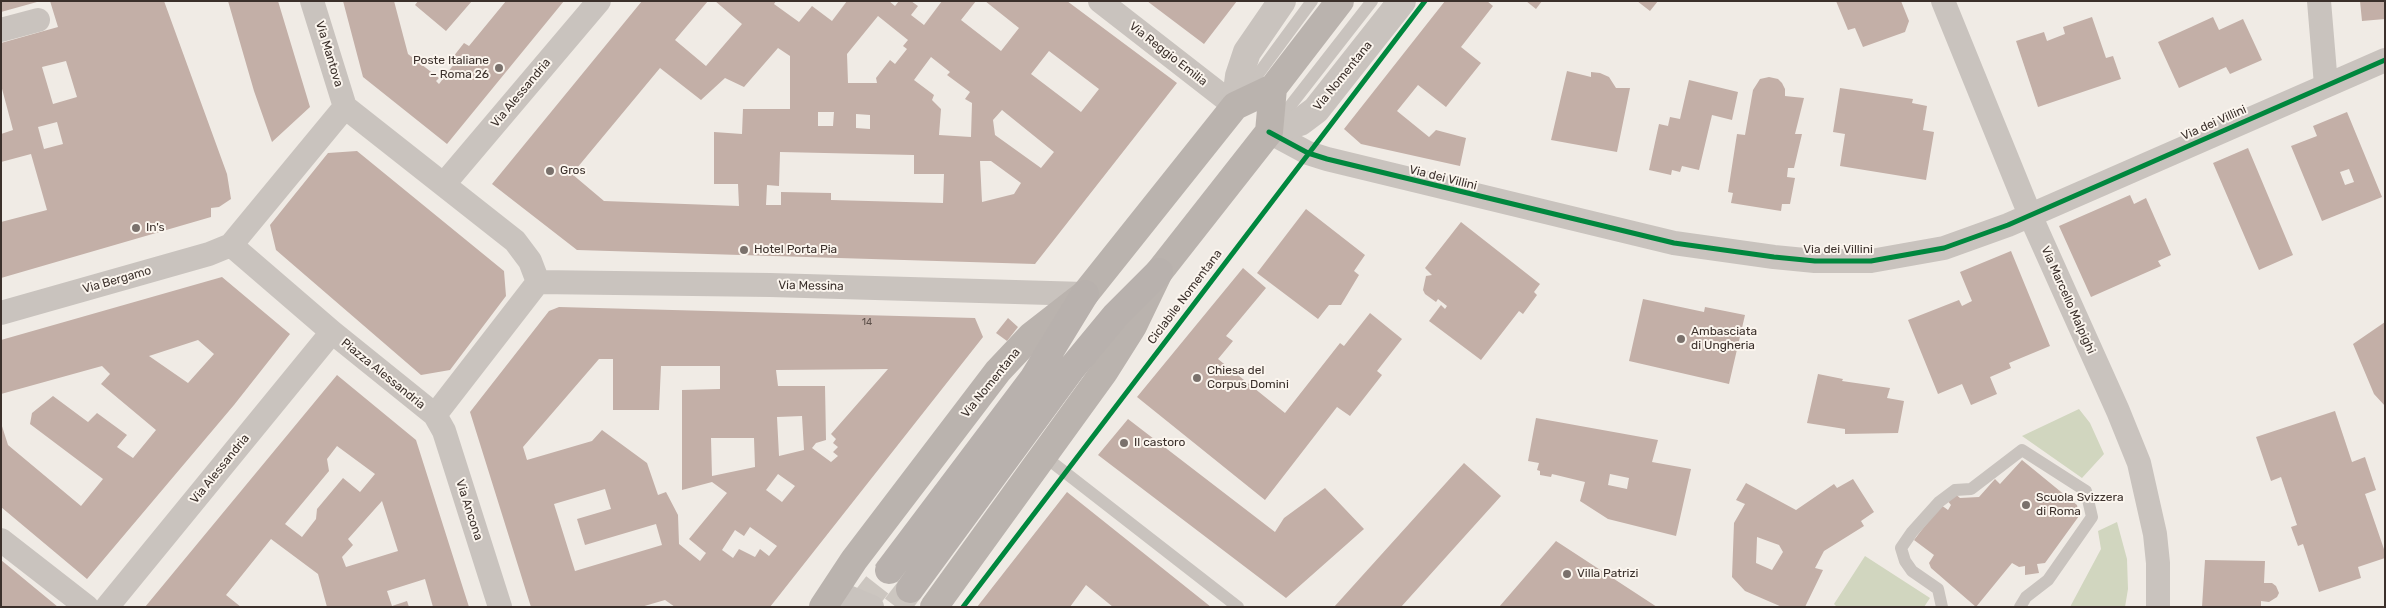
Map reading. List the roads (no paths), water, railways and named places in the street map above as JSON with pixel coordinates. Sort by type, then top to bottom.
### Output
[{"type":"main road","name":"Via Nomentana","points":[[828,599],[998,371],[1031,336],[1085,294],[1235,106],[1273,88],[1340,1]]},
{"type":"main road","points":[[1270,132],[1273,88]]},
{"type":"main road","name":"Via Nomentana","points":[[934,607],[1090,393],[1126,338],[1159,272],[1270,132]]},
{"type":"main road","points":[[910,589],[1072,368],[1111,322],[1159,272]]},
{"type":"main road","points":[[889,570],[1033,379],[1085,294]]},
{"type":"street","name":"Via Mantova","points":[[312,1],[345,107]]},
{"type":"street","name":"Via Alessandria","points":[[444,184],[599,1]]},
{"type":"street","name":"Via Reggio Emilia","points":[[1100,1],[1235,106]]},
{"type":"street","points":[[1235,106],[1238,76],[1247,52],[1282,1]]},
{"type":"street","name":"Via Nomentana","points":[[1270,132],[1300,122],[1316,110],[1402,1]]},
{"type":"street","name":"Via Marcello Malpighi","points":[[1943,1],[2030,215],[2118,411],[2138,463],[2155,534],[2158,563],[2158,607]]},
{"type":"street","points":[[2319,1],[2326,85]]},
{"type":"street","points":[[1,30],[38,20]]},
{"type":"street","name":"Via dei Villini","points":[[1270,132],[1308,153],[1342,163],[1652,239],[1750,255],[1838,261],[1894,258],[1959,244],[2030,215],[2385,60]]},
{"type":"street","points":[[231,246],[345,107],[515,241],[530,261],[538,282]]},
{"type":"street","name":"Via Bergamo","points":[[1,313],[210,254],[231,246]]},
{"type":"street","name":"Piazza Alessandria","points":[[231,246],[332,332],[435,415],[538,282]]},
{"type":"street","name":"Via Messina","points":[[538,282],[895,288],[1085,294]]},
{"type":"street","name":"Via Alessandria","points":[[108,607],[332,332]]},
{"type":"street","name":"Via Ancona","points":[[435,415],[444,431],[500,607]]},
{"type":"street","points":[[1,540],[87,607]]},
{"type":"street","points":[[828,599],[872,607]]},
{"type":"lane","name":"Via Nomentana","points":[[1235,106],[1312,1]]},
{"type":"lane","name":"Via Nomentana","points":[[1270,132],[1372,1]]},
{"type":"lane","points":[[1942,607],[1938,589],[1912,571],[1905,561],[1902,548],[1912,532],[1938,502],[1955,490],[1971,488],[2022,450],[2086,491],[2092,517],[2048,580],[2026,597],[2020,607]]},
{"type":"lane","points":[[1044,456],[1238,607]]},
{"type":"tunnel","points":[[860,607],[889,570]]},
{"type":"tunnel","points":[[896,607],[910,589]]},
{"type":"place","name":"Poste Italiane – Roma 26","points":[[499,68]]},
{"type":"place","name":"Gros","points":[[550,171]]},
{"type":"place","name":"In's","points":[[136,228]]},
{"type":"place","name":"Hotel Porta Pia","points":[[744,250]]},
{"type":"place","name":"Ambasciata di Ungheria","points":[[1681,339]]},
{"type":"place","name":"Chiesa del Corpus Domini","points":[[1197,378]]},
{"type":"place","name":"Il castoro","points":[[1124,443]]},
{"type":"place","name":"Scuola Svizzera di Roma","points":[[2026,505]]},
{"type":"place","name":"Villa Patrizi","points":[[1567,574]]}]
